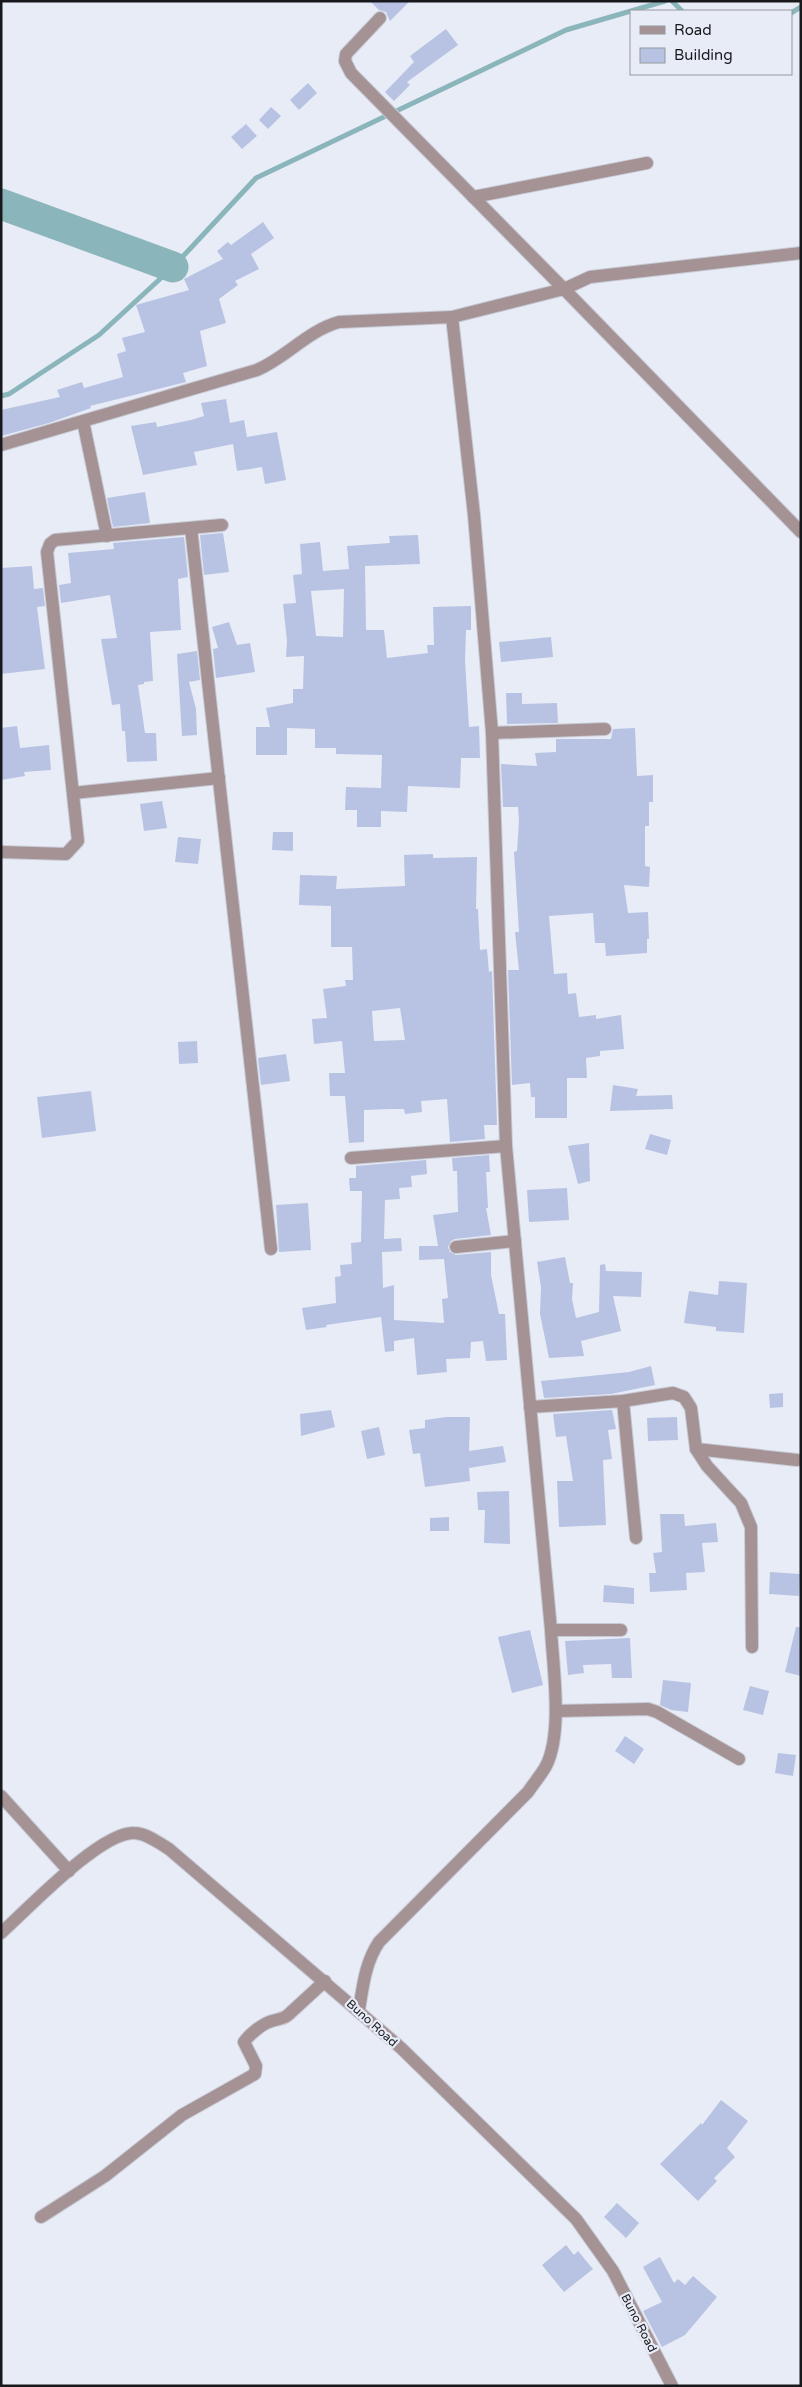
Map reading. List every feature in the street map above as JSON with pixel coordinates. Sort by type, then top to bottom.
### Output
[{"type":"street","points":[[380,18],[346,54],[345,61],[350,73],[801,532]]},
{"type":"street","points":[[473,197],[647,162]]},
{"type":"street","points":[[1,445],[257,370],[279,360],[313,332],[339,322],[452,317],[564,289],[590,278],[801,252]]},
{"type":"street","points":[[359,2010],[366,1967],[371,1954],[380,1942],[528,1792],[538,1779],[551,1752],[556,1711],[551,1630],[506,1146],[492,732],[474,515],[452,317]]},
{"type":"street","points":[[83,421],[107,536]]},
{"type":"street","points":[[1,852],[66,854],[72,850],[78,841],[47,552],[50,544],[55,540],[222,525]]},
{"type":"street","points":[[191,528],[271,1249]]},
{"type":"street","points":[[492,732],[605,729]]},
{"type":"street","points":[[73,793],[219,778]]},
{"type":"street","points":[[351,1158],[506,1146]]},
{"type":"street","points":[[456,1247],[515,1241]]},
{"type":"street","points":[[530,1407],[623,1401],[673,1393],[684,1398],[692,1408],[696,1449],[707,1466],[741,1503],[748,1515],[751,1527],[752,1648]]},
{"type":"street","points":[[623,1401],[636,1538]]},
{"type":"street","points":[[696,1449],[797,1460]]},
{"type":"street","points":[[551,1630],[621,1630]]},
{"type":"street","points":[[556,1711],[648,1709],[657,1712],[739,1759]]},
{"type":"street","points":[[1,1796],[69,1871]]},
{"type":"street","name":"Buno Road","points":[[1,1934],[69,1871],[108,1841],[123,1834],[136,1833],[147,1836],[169,1849],[359,2010],[428,2074],[576,2219],[612,2271],[672,2386]]},
{"type":"street","points":[[41,2216],[105,2176],[182,2115],[255,2074],[256,2066],[244,2042],[247,2038],[267,2022],[283,2019],[288,2016],[325,1981]]},
{"type":"building","points":[[370,1],[410,1],[390,21],[386,12],[379,10]]},
{"type":"building","points":[[446,29],[458,45],[407,82],[410,85],[394,101],[385,92],[414,62],[410,56]]},
{"type":"building","points":[[308,83],[317,93],[299,110],[290,100]]},
{"type":"building","points":[[271,107],[281,116],[268,129],[259,120]]},
{"type":"building","points":[[246,124],[257,136],[242,149],[231,137]]},
{"type":"building","points":[[263,222],[274,238],[251,254],[259,269],[235,281],[238,285],[219,299],[226,323],[200,331],[207,366],[183,373],[186,382],[90,406],[91,408],[49,423],[1,436],[1,410],[60,397],[57,390],[82,382],[84,388],[123,377],[117,354],[126,351],[122,338],[145,332],[136,305],[189,290],[184,279],[223,259],[217,251],[228,242],[231,245]]},
{"type":"building","points":[[226,399],[230,423],[244,420],[247,437],[277,432],[286,480],[265,484],[262,467],[237,471],[233,444],[194,452],[197,465],[143,475],[131,426],[156,422],[157,427],[191,420],[204,416],[201,403]]},
{"type":"building","points":[[145,492],[150,523],[113,527],[107,498]]},
{"type":"building","points":[[223,533],[229,572],[204,575],[200,535]]},
{"type":"building","points":[[418,535],[420,564],[365,566],[366,630],[384,630],[387,658],[428,653],[427,645],[434,645],[433,607],[471,606],[471,630],[466,630],[465,660],[469,727],[479,726],[480,758],[461,758],[460,788],[408,786],[407,812],[381,811],[381,827],[357,827],[357,810],[345,810],[346,787],[381,788],[382,755],[336,754],[336,748],[315,748],[315,729],[287,728],[287,755],[256,755],[256,727],[270,727],[266,708],[293,703],[293,689],[303,689],[304,656],[286,657],[287,641],[283,604],[296,603],[293,575],[302,574],[300,544],[320,542],[323,571],[349,569],[347,546],[390,543],[389,536]],"holes":[[[344,589],[343,637],[316,636],[311,591]]]},
{"type":"building","points":[[184,537],[188,577],[178,579],[181,630],[150,632],[153,681],[138,685],[145,733],[156,733],[157,761],[127,762],[125,731],[122,731],[120,704],[112,705],[101,639],[117,638],[110,595],[61,603],[59,585],[71,583],[68,553],[114,549],[113,543]]},
{"type":"building","points":[[32,566],[34,589],[43,588],[45,606],[37,607],[45,669],[1,674],[1,568]]},
{"type":"building","points":[[229,622],[237,645],[250,643],[255,672],[216,678],[213,649],[218,648],[212,627]]},
{"type":"building","points":[[551,637],[553,657],[501,662],[499,642]]},
{"type":"building","points":[[197,651],[200,680],[189,682],[196,709],[197,735],[182,736],[177,654]]},
{"type":"building","points":[[506,693],[522,693],[522,704],[557,703],[558,723],[507,724]]},
{"type":"building","points":[[17,726],[20,748],[49,745],[51,770],[24,772],[25,776],[1,780],[1,728]]},
{"type":"building","points":[[635,728],[637,776],[653,775],[653,802],[649,802],[649,826],[645,826],[645,866],[650,867],[649,887],[624,885],[628,913],[648,912],[649,939],[647,939],[647,953],[606,956],[605,943],[595,943],[593,913],[549,916],[554,974],[567,973],[568,994],[576,993],[579,1017],[596,1015],[596,1019],[621,1015],[624,1049],[600,1051],[600,1056],[586,1058],[587,1078],[567,1078],[567,1118],[535,1118],[535,1097],[531,1097],[530,1083],[512,1085],[508,970],[519,970],[515,932],[519,932],[514,852],[517,851],[519,821],[518,807],[503,807],[501,764],[537,766],[535,753],[556,752],[556,739],[611,739],[613,729]]},
{"type":"building","points":[[162,801],[167,828],[144,831],[140,804]]},
{"type":"building","points":[[273,832],[293,832],[293,851],[272,850]]},
{"type":"building","points":[[178,837],[201,839],[198,864],[175,862]]},
{"type":"building","points":[[433,854],[433,858],[477,857],[476,909],[478,909],[480,950],[487,949],[489,972],[492,971],[497,1125],[484,1125],[485,1139],[450,1142],[447,1099],[421,1101],[422,1112],[405,1114],[404,1109],[364,1110],[364,1142],[349,1143],[345,1096],[330,1096],[329,1073],[345,1073],[342,1041],[314,1044],[312,1019],[327,1018],[323,989],[346,986],[345,980],[353,980],[352,947],[331,947],[331,906],[299,905],[300,875],[337,876],[336,889],[405,886],[404,855]],"holes":[[[400,1008],[405,1040],[374,1041],[372,1011]]]},
{"type":"building","points":[[197,1041],[198,1063],[179,1064],[178,1042]]},
{"type":"building","points":[[286,1054],[290,1081],[261,1085],[258,1058]]},
{"type":"building","points":[[613,1085],[638,1089],[636,1096],[672,1095],[673,1109],[610,1111]]},
{"type":"building","points":[[91,1091],[96,1131],[42,1138],[37,1097]]},
{"type":"building","points":[[650,1134],[671,1140],[667,1155],[645,1149]]},
{"type":"building","points":[[589,1143],[590,1181],[578,1184],[568,1146]]},
{"type":"building","points":[[489,1155],[490,1172],[486,1172],[488,1208],[486,1208],[491,1235],[455,1239],[451,1241],[448,1247],[450,1252],[456,1255],[491,1252],[491,1275],[499,1314],[505,1314],[507,1360],[486,1361],[483,1341],[471,1342],[470,1358],[446,1359],[447,1372],[417,1375],[414,1338],[394,1341],[394,1351],[385,1352],[381,1317],[326,1325],[327,1327],[306,1330],[302,1308],[336,1303],[335,1277],[341,1276],[340,1265],[352,1264],[351,1243],[361,1242],[362,1191],[350,1191],[349,1178],[356,1178],[356,1166],[426,1160],[427,1174],[411,1176],[412,1187],[399,1188],[400,1199],[385,1200],[384,1239],[401,1238],[402,1251],[382,1252],[383,1288],[394,1285],[394,1320],[444,1323],[442,1299],[448,1298],[444,1259],[419,1260],[419,1246],[438,1246],[433,1215],[458,1212],[457,1171],[453,1171],[452,1158]]},
{"type":"building","points":[[567,1188],[569,1220],[529,1222],[527,1190]]},
{"type":"building","points":[[308,1203],[311,1250],[279,1252],[276,1205]]},
{"type":"building","points":[[565,1257],[570,1283],[573,1283],[572,1299],[576,1318],[599,1312],[600,1265],[605,1264],[606,1271],[642,1272],[641,1297],[613,1296],[621,1331],[581,1341],[584,1356],[549,1358],[540,1314],[541,1287],[537,1262]]},
{"type":"building","points":[[719,1281],[747,1283],[744,1333],[716,1331],[716,1327],[684,1323],[689,1291],[718,1295]]},
{"type":"building","points":[[651,1366],[655,1385],[611,1394],[544,1398],[541,1381],[629,1372]]},
{"type":"building","points":[[783,1393],[783,1407],[770,1408],[769,1394]]},
{"type":"building","points":[[331,1410],[335,1427],[301,1436],[300,1414]]},
{"type":"building","points":[[612,1410],[616,1429],[608,1430],[612,1459],[603,1460],[606,1525],[559,1527],[557,1481],[573,1481],[566,1436],[556,1437],[553,1414]]},
{"type":"building","points":[[446,1417],[470,1417],[469,1451],[503,1446],[506,1462],[469,1468],[470,1481],[425,1487],[420,1453],[413,1454],[409,1430],[425,1428],[425,1420]]},
{"type":"building","points":[[677,1417],[678,1440],[648,1441],[647,1418]]},
{"type":"building","points":[[379,1427],[385,1455],[367,1459],[361,1431]]},
{"type":"building","points":[[509,1491],[510,1544],[484,1543],[485,1510],[478,1510],[477,1492]]},
{"type":"building","points":[[660,1514],[684,1514],[685,1526],[716,1523],[718,1542],[702,1543],[705,1572],[686,1573],[687,1590],[650,1592],[649,1573],[656,1573],[653,1553],[662,1552]]},
{"type":"building","points":[[449,1517],[449,1531],[430,1531],[430,1518]]},
{"type":"building","points":[[770,1572],[800,1574],[799,1596],[769,1594]]},
{"type":"building","points":[[604,1585],[634,1588],[634,1604],[603,1602]]},
{"type":"building","points":[[796,1627],[801,1627],[801,1676],[785,1672]]},
{"type":"building","points":[[530,1630],[543,1685],[512,1693],[498,1637]]},
{"type":"building","points":[[630,1638],[632,1678],[612,1678],[611,1664],[583,1665],[584,1673],[568,1675],[565,1641]]},
{"type":"building","points":[[663,1680],[691,1683],[688,1712],[671,1710],[660,1705]]},
{"type":"building","points":[[750,1686],[769,1691],[763,1715],[743,1710]]},
{"type":"building","points":[[625,1736],[644,1749],[634,1764],[615,1751]]},
{"type":"building","points":[[778,1753],[796,1755],[793,1776],[775,1773]]},
{"type":"building","points":[[721,2100],[748,2121],[727,2148],[735,2157],[714,2178],[717,2181],[698,2201],[660,2164],[701,2123],[702,2125]]},
{"type":"building","points":[[617,2203],[639,2223],[626,2238],[604,2217]]},
{"type":"building","points":[[566,2245],[574,2255],[578,2251],[593,2269],[564,2292],[542,2265]]},
{"type":"building","points":[[660,2257],[674,2283],[678,2279],[685,2285],[693,2276],[717,2297],[685,2335],[662,2347],[643,2311],[662,2302],[643,2267]]},
{"type":"waterway","points":[[634,10],[665,1]]},
{"type":"waterway","points":[[672,1],[681,10]]},
{"type":"waterway","points":[[792,12],[801,7]]},
{"type":"waterway","points":[[1,396],[9,394],[99,335],[173,267],[256,178],[566,30],[630,11]]},
{"type":"waterway","points":[[1,204],[173,267]]}]
